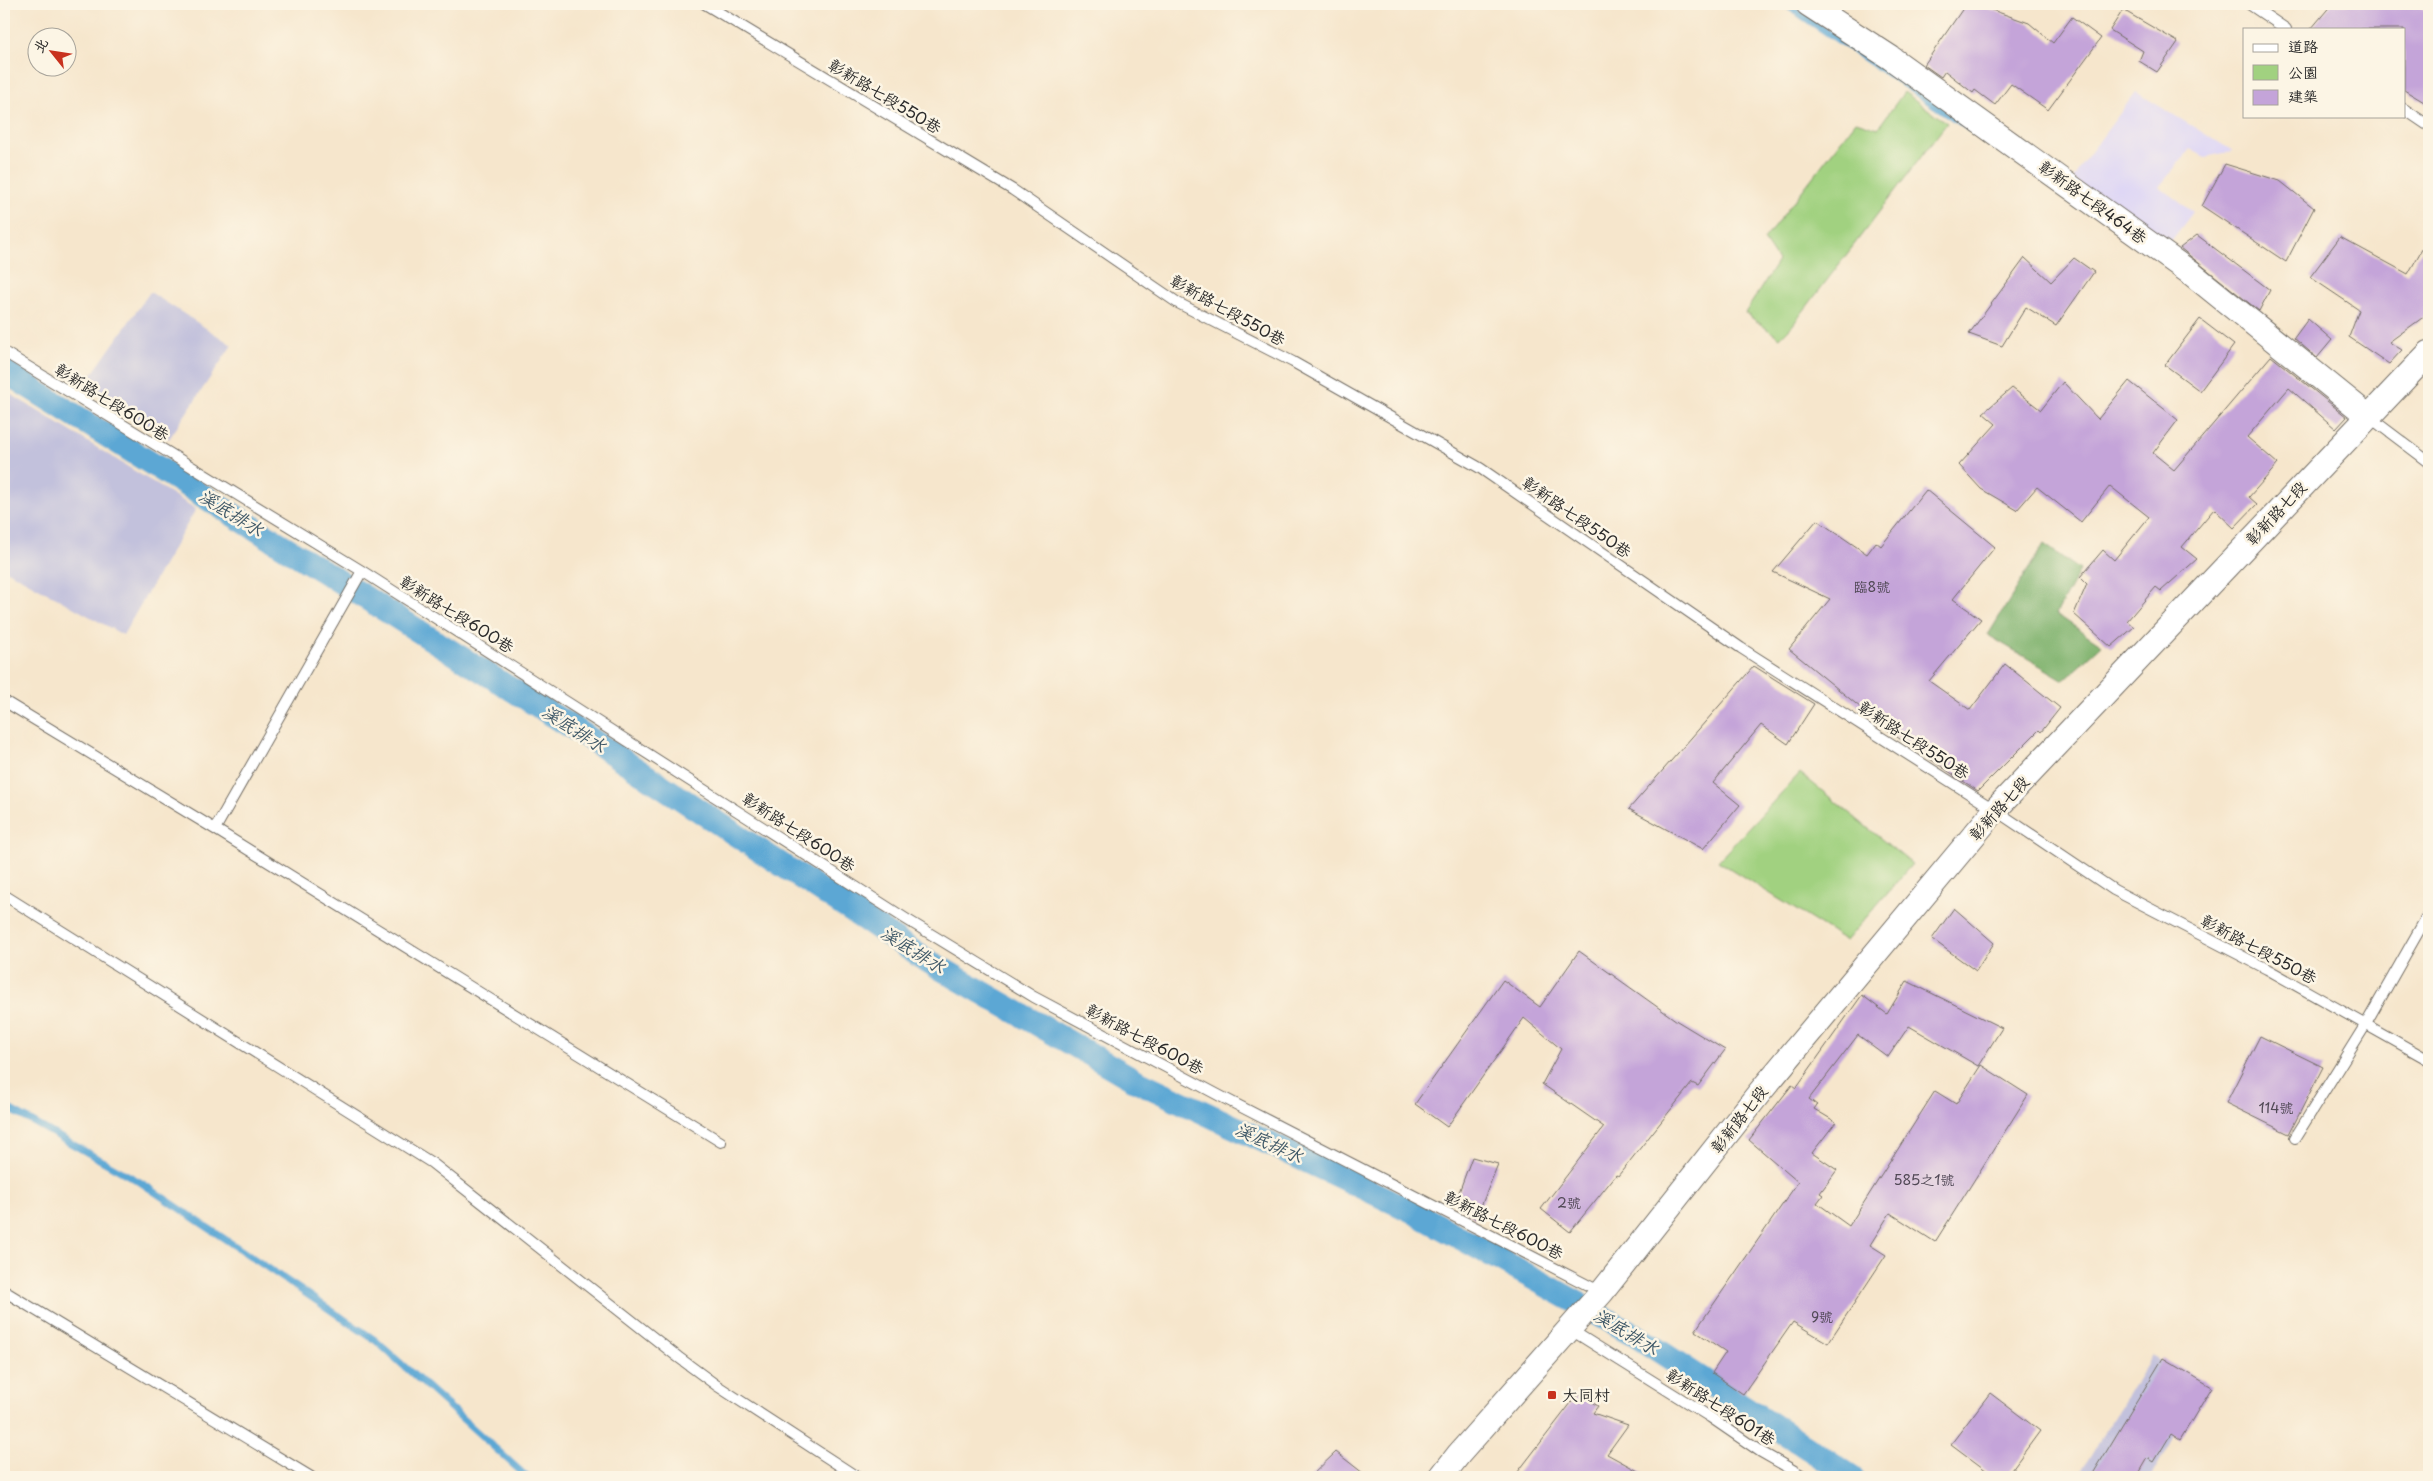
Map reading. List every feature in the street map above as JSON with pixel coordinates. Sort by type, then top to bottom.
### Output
[{"type":"street","name":"彰新路七段464巷","points":[[1808,4],[1892,58],[2192,274],[2368,416]]},
{"type":"street","name":"彰新路七段","points":[[1571,1330],[1760,1092],[1995,810],[2429,353]]},
{"type":"street","points":[[1441,1477],[1459,1454],[1571,1330]]},
{"type":"lane","name":"彰新路七段550巷","points":[[705,4],[1013,190],[1178,303],[1293,362],[1480,468],[1741,648],[1995,810],[2114,890],[2267,969],[2429,1060]]},
{"type":"lane","points":[[2249,4],[2285,28]]},
{"type":"lane","points":[[2406,110],[2429,126]]},
{"type":"lane","name":"彰新路七段600巷","points":[[4,352],[362,571],[906,919],[1034,997],[1230,1102],[1602,1292]]},
{"type":"lane","points":[[2368,416],[2429,462]]},
{"type":"lane","points":[[215,829],[362,571]]},
{"type":"lane","points":[[4,701],[215,829],[721,1142]]},
{"type":"lane","points":[[4,895],[432,1163],[678,1357],[716,1385],[857,1477]]},
{"type":"lane","points":[[2295,1138],[2366,1024],[2429,913]]},
{"type":"lane","points":[[4,1291],[311,1477]]},
{"type":"lane","name":"彰新路七段601巷","points":[[1571,1330],[1710,1417],[1761,1452],[1805,1477]]},
{"type":"shaded area","points":[[2136,92],[2233,151],[2205,157],[2190,149],[2159,187],[2193,212],[2168,245],[2073,179],[2082,164]]},
{"type":"shaded area","points":[[150,292],[232,345],[169,439],[85,384]]},
{"type":"shaded area","points":[[4,390],[196,509],[123,635],[4,569]]},
{"type":"shaded area","points":[[2151,1356],[2203,1384],[2151,1477],[2078,1477]]},
{"type":"green space","points":[[1904,92],[1947,123],[1792,326],[1780,338],[1745,313],[1778,261],[1764,240],[1856,121],[1878,128]]},
{"type":"green space","points":[[2044,544],[2080,570],[2056,614],[2102,645],[2064,680],[1988,635]]},
{"type":"green space","points":[[1800,773],[1912,864],[1846,941],[1718,861]]},
{"type":"building","points":[[1966,4],[1975,4],[2029,23],[2053,43],[2072,17],[2101,38],[2048,110],[2011,84],[1995,105],[1975,90],[1973,93],[1945,71],[1941,77],[1924,65]]},
{"type":"building","points":[[2332,4],[2413,4],[2429,13],[2429,105],[2406,91],[2406,28],[2312,28]]},
{"type":"building","points":[[2123,10],[2178,42],[2157,72],[2139,61],[2143,51],[2110,30]]},
{"type":"building","points":[[2225,164],[2280,181],[2314,208],[2286,262],[2202,206]]},
{"type":"building","points":[[2197,235],[2270,290],[2259,311],[2180,248]]},
{"type":"building","points":[[2340,237],[2408,274],[2429,237],[2429,313],[2389,342],[2402,350],[2389,364],[2349,337],[2359,310],[2310,277]]},
{"type":"building","points":[[2025,258],[2051,282],[2074,258],[2094,272],[2056,326],[2026,307],[2002,346],[1969,334]]},
{"type":"building","points":[[2200,319],[2234,345],[2200,391],[2165,365]]},
{"type":"building","points":[[2308,319],[2332,340],[2317,358],[2294,338]]},
{"type":"building","points":[[2271,356],[2347,417],[2336,429],[2289,388],[2247,437],[2278,464],[2249,497],[2257,504],[2234,528],[2214,509],[2182,547],[2197,559],[2161,591],[2156,587],[2127,621],[2134,627],[2111,647],[2074,614],[2087,584],[2080,577],[2103,550],[2114,560],[2149,517],[2110,486],[2081,522],[2037,487],[2017,510],[1981,489],[1959,465],[1996,424],[1983,413],[2012,388],[2041,410],[2063,382],[2098,419],[2129,381],[2178,420],[2153,453],[2174,470]]},
{"type":"building","points":[[1926,490],[1995,547],[1953,599],[1981,619],[1929,681],[1970,710],[2005,664],[2060,708],[2041,732],[2039,730],[1978,791],[1894,735],[1789,649],[1830,599],[1773,572],[1817,520],[1867,554],[1876,542],[1881,546]]},
{"type":"building","points":[[1754,666],[1814,704],[1788,744],[1761,725],[1713,783],[1740,805],[1703,849],[1629,809]]},
{"type":"building","points":[[1954,908],[1994,943],[1976,971],[1932,939]]},
{"type":"building","points":[[1579,951],[1677,1021],[1725,1050],[1698,1086],[1692,1083],[1618,1176],[1616,1175],[1570,1232],[1541,1209],[1604,1127],[1542,1084],[1561,1049],[1524,1018],[1447,1127],[1415,1104],[1503,980],[1540,1007]]},
{"type":"building","points":[[1907,981],[2002,1028],[1978,1066],[1909,1026],[1888,1057],[1858,1035],[1809,1099],[1817,1105],[1814,1109],[1836,1122],[1812,1153],[1837,1170],[1820,1193],[1823,1195],[1817,1203],[1849,1226],[1935,1091],[1956,1104],[1981,1065],[2028,1095],[1935,1242],[1890,1213],[1870,1245],[1886,1255],[1828,1343],[1793,1322],[1743,1394],[1712,1373],[1726,1352],[1695,1331],[1798,1182],[1749,1140],[1792,1085],[1796,1088],[1862,995],[1887,1014]]},
{"type":"building","points":[[2260,1036],[2323,1067],[2289,1134],[2226,1103]]},
{"type":"building","points":[[1472,1157],[1498,1164],[1476,1219],[1455,1203]]},
{"type":"building","points":[[2163,1358],[2212,1387],[2180,1440],[2171,1434],[2154,1462],[2148,1458],[2137,1477],[2091,1477]]},
{"type":"building","points":[[1990,1393],[2040,1431],[2006,1477],[1995,1477],[1951,1444]]},
{"type":"building","points":[[1578,1394],[1598,1406],[1593,1413],[1628,1425],[1607,1454],[1649,1477],[1514,1477]]},
{"type":"building","points":[[1336,1452],[1368,1477],[1310,1477]]},
{"type":"waterway","points":[[1785,4],[1969,128]]},
{"type":"waterway","name":"溪底排水","points":[[4,371],[586,736],[926,960],[1133,1079],[1412,1211],[1630,1332],[1852,1477]]},
{"type":"waterway","points":[[4,1106],[140,1182],[375,1340],[527,1477]]},
{"type":"place","name":"大同村","points":[[1552,1395]]}]
